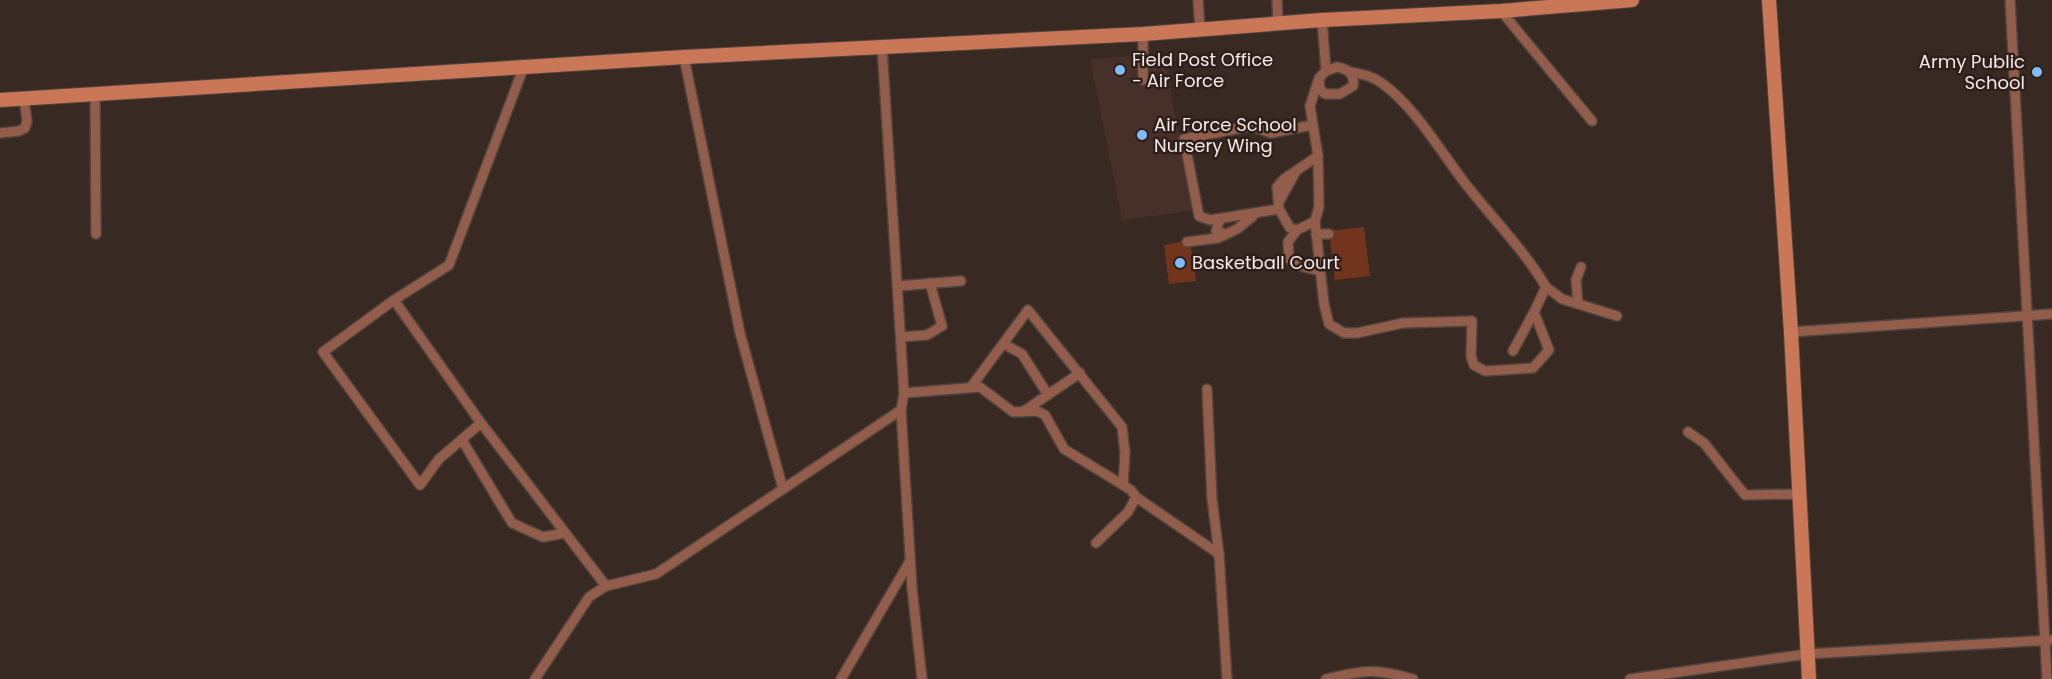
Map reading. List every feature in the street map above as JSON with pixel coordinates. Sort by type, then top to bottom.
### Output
[{"type":"street","points":[[1198,0],[1200,30]]},
{"type":"street","points":[[1276,0],[1278,24]]},
{"type":"street","points":[[0,100],[523,69],[684,57],[1143,34],[1322,20],[1501,11],[1554,2],[1632,0]]},
{"type":"street","points":[[1769,0],[1791,332],[1809,679]]},
{"type":"street","points":[[2010,0],[2027,315],[2049,640],[2047,679]]},
{"type":"street","points":[[1501,11],[1592,121]]},
{"type":"street","points":[[1322,20],[1326,71]]},
{"type":"street","points":[[1143,34],[1143,80]]},
{"type":"street","points":[[882,47],[901,337],[904,393],[901,410],[910,561],[922,679]]},
{"type":"street","points":[[684,57],[740,333],[783,489]]},
{"type":"street","points":[[1534,312],[1549,350],[1533,368],[1485,371],[1474,365],[1471,356],[1472,321],[1403,323],[1357,333],[1336,329],[1329,324],[1316,234],[1315,221],[1319,207],[1318,156],[1310,106],[1318,81],[1326,71],[1337,67],[1350,72],[1366,74],[1383,84],[1400,99],[1469,188],[1528,257],[1546,288],[1562,299],[1617,316]]},
{"type":"street","points":[[481,423],[439,459],[420,485],[323,352],[394,300],[449,265],[523,69]]},
{"type":"street","points":[[1318,81],[1322,93],[1340,94],[1353,86],[1353,77],[1350,72]]},
{"type":"street","points":[[94,94],[96,234]]},
{"type":"street","points":[[0,133],[19,132],[25,128],[27,122],[24,99]]},
{"type":"street","points":[[1279,206],[1259,213],[1216,219],[1199,216],[1184,139],[1251,126],[1272,133],[1313,125]]},
{"type":"street","points":[[1297,230],[1290,228],[1284,220],[1279,206],[1277,187],[1318,156]]},
{"type":"street","points":[[1187,242],[1225,234],[1259,213]]},
{"type":"street","points":[[1216,219],[1219,222],[1216,231],[1225,234]]},
{"type":"street","points":[[1315,221],[1297,230],[1288,242],[1289,259],[1300,266],[1320,271]]},
{"type":"street","points":[[1316,234],[1329,234]]},
{"type":"street","points":[[1578,304],[1576,280],[1581,267]]},
{"type":"street","points":[[898,286],[961,281]]},
{"type":"street","points":[[901,337],[927,335],[942,326],[930,283]]},
{"type":"street","points":[[1513,351],[1546,288]]},
{"type":"street","points":[[394,300],[481,423],[606,586]]},
{"type":"street","points":[[971,387],[1028,310],[1122,428],[1125,453],[1123,485]]},
{"type":"street","points":[[1791,332],[2052,314]]},
{"type":"street","points":[[1004,344],[1022,354],[1048,395]]},
{"type":"street","points":[[1024,411],[1080,373]]},
{"type":"street","points":[[904,393],[980,387],[1013,412],[1037,411],[1044,415],[1064,449],[1123,485],[1136,497],[1219,554]]},
{"type":"street","points":[[1207,389],[1214,479],[1212,499],[1219,554],[1227,679]]},
{"type":"street","points":[[536,679],[589,597],[606,586],[656,574],[901,410]]},
{"type":"street","points":[[1688,432],[1704,443],[1745,495],[1799,495]]},
{"type":"street","points":[[462,440],[512,524],[543,537],[565,532]]},
{"type":"street","points":[[1096,543],[1128,512],[1136,497]]},
{"type":"street","points":[[842,679],[910,561]]},
{"type":"street","points":[[1630,679],[1807,654],[2049,640]]},
{"type":"street","points":[[1326,679],[1365,670],[1384,670],[1413,679]]},
{"type":"shaded area","name":"Air Force School Nursery Wing","points":[[1164,54],[1193,211],[1122,220],[1090,59]]},
{"type":"shaded area","points":[[1364,227],[1370,276],[1335,280],[1329,231]]},
{"type":"shaded area","name":"Basketball Court","points":[[1190,240],[1196,281],[1169,284],[1164,245]]},
{"type":"place","name":"Field Post Office - Air Force","points":[[1120,70]]},
{"type":"place","name":"Army Public School","points":[[2037,72]]},
{"type":"place","name":"Air Force School Nursery Wing","points":[[1142,135]]},
{"type":"place","name":"Basketball Court","points":[[1180,263]]}]
